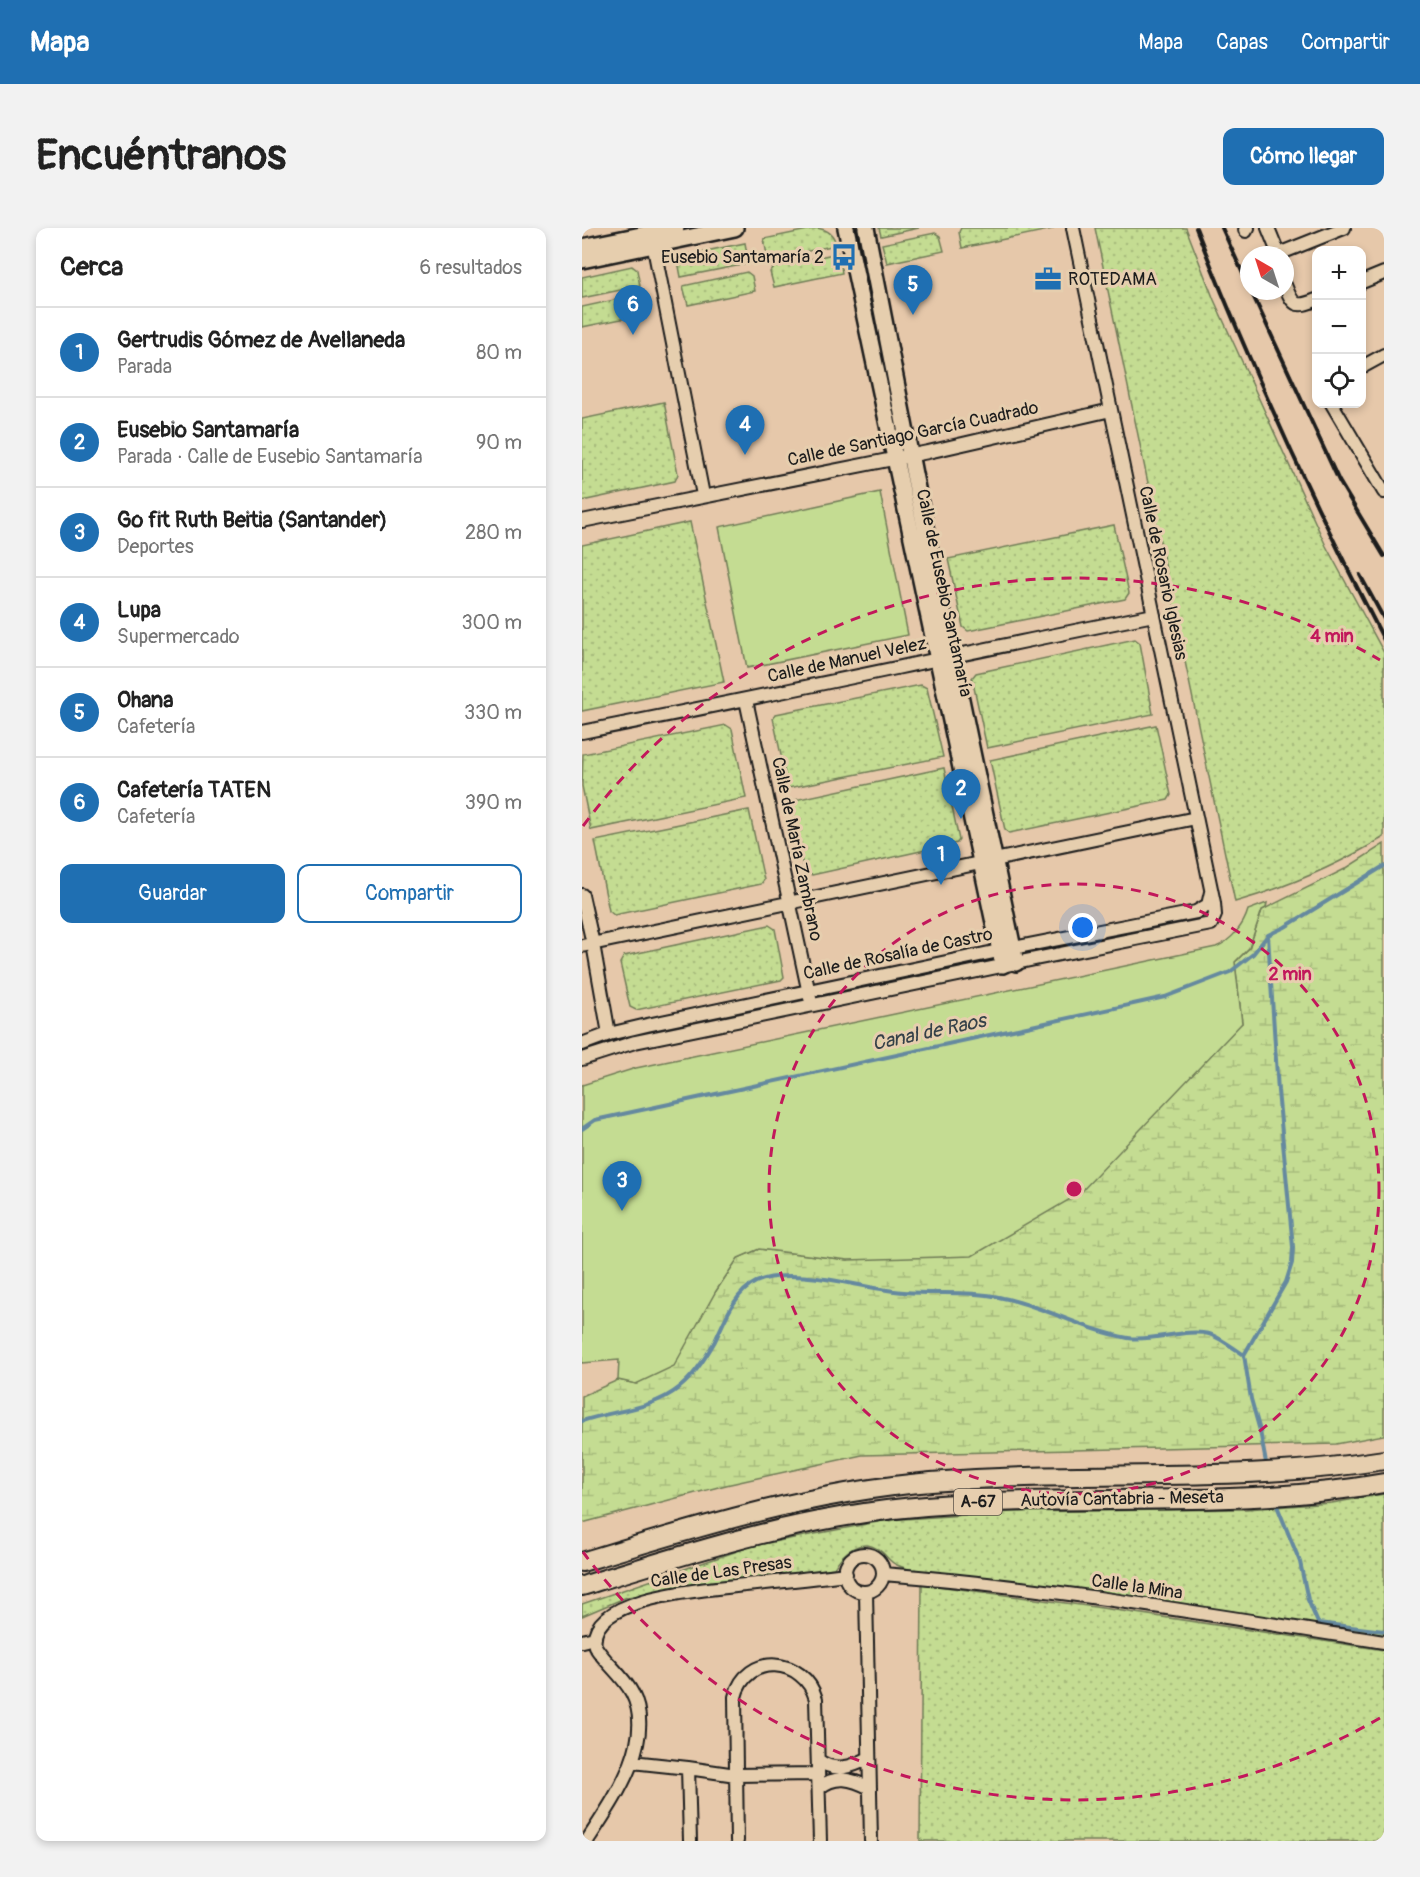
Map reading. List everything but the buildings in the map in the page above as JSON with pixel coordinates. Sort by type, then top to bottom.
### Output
[{"type":"highway","name":"Autovía Cantabria - Meseta","points":[[582,1562],[775,1506],[902,1485],[998,1478],[1255,1474],[1318,1469],[1384,1460]]},
{"type":"highway","name":"Autovía Cantabria - Meseta","points":[[582,1586],[770,1531],[831,1518],[885,1510],[992,1502],[1251,1497],[1384,1483]]},
{"type":"main road","points":[[582,260],[676,228]]},
{"type":"main road","points":[[582,247],[651,235],[735,228]]},
{"type":"main road","name":"Calle de Eusebio Santamaría","points":[[846,228],[903,457],[1008,957]]},
{"type":"main road","name":"Calle de Eusebio Santamaría","points":[[866,228],[903,457]]},
{"type":"street","name":"Calle de Rosario Iglesias","points":[[1074,228],[1212,892],[1215,915],[1211,924]]},
{"type":"street","points":[[1269,228],[1278,246]]},
{"type":"street","points":[[1294,248],[1344,228]]},
{"type":"street","points":[[651,235],[703,495]]},
{"type":"street","points":[[1366,280],[1384,273]]},
{"type":"street","points":[[1292,300],[1301,306],[1312,302]]},
{"type":"street","points":[[1366,365],[1384,355]]},
{"type":"street","points":[[1334,408],[1384,490]]},
{"type":"street","name":"Calle de Santiago García Cuadrado","points":[[582,521],[703,495],[903,457],[1111,411]]},
{"type":"street","name":"Calle de Manuel Velez","points":[[582,732],[1154,615]]},
{"type":"street","name":"Calle de María Zambrano","points":[[746,700],[812,1005]]},
{"type":"street","points":[[588,945],[1196,818]]},
{"type":"street","name":"Calle de Rosalía de Castro","points":[[582,1059],[634,1042],[812,1005],[1196,912],[1208,905],[1212,892]]},
{"type":"street","points":[[582,895],[588,945],[609,1034]]},
{"type":"street","name":"Calle de Rosalía de Castro","points":[[582,1044],[609,1034],[809,992],[1211,924]]},
{"type":"street","points":[[862,1554],[874,1556],[882,1565],[883,1574],[878,1587],[866,1592],[857,1591],[851,1587],[846,1575],[847,1565],[862,1554]]},
{"type":"street","name":"Calle la Mina","points":[[883,1574],[941,1579],[1128,1603],[1384,1642]]},
{"type":"street","name":"Calle de Las Presas","points":[[587,1841],[632,1762],[638,1741],[637,1704],[632,1692],[588,1640],[596,1629],[614,1613],[646,1600],[672,1594],[846,1575]]},
{"type":"street","points":[[866,1592],[871,1841]]},
{"type":"street","points":[[737,1841],[735,1697],[739,1684],[750,1672],[775,1665],[803,1675],[811,1685],[817,1707],[820,1841]]},
{"type":"street","points":[[818,1760],[827,1766],[841,1768],[852,1767],[869,1758]]},
{"type":"street","points":[[632,1762],[736,1775],[818,1773]]},
{"type":"street","points":[[688,1768],[690,1841]]},
{"type":"street","points":[[819,1788],[829,1780],[842,1778],[870,1788]]},
{"type":"green space","points":[[817,228],[830,233],[836,245],[772,259],[767,255],[764,239]]},
{"type":"green space","points":[[879,228],[919,228],[881,236]]},
{"type":"green space","points":[[961,228],[1053,229],[962,248],[959,232]]},
{"type":"green space","points":[[1095,228],[1186,228],[1214,300],[1326,546],[1384,653],[1384,837],[1312,874],[1235,902]]},
{"type":"green space","points":[[935,233],[940,236],[944,251],[887,263],[882,244]]},
{"type":"green space","points":[[745,243],[748,260],[746,264],[681,277],[678,261],[682,256]]},
{"type":"green space","points":[[838,253],[842,273],[774,287],[770,272],[774,267]]},
{"type":"green space","points":[[632,266],[637,270],[640,286],[582,298],[582,277]]},
{"type":"green space","points":[[747,272],[752,276],[755,291],[688,305],[683,286]]},
{"type":"green space","points":[[642,294],[646,314],[582,327],[582,307]]},
{"type":"green space","points":[[664,402],[678,474],[675,481],[582,501],[582,419]]},
{"type":"green space","points":[[880,492],[908,635],[747,668],[719,527]]},
{"type":"green space","points":[[690,522],[724,682],[582,711],[582,545]]},
{"type":"green space","points":[[1114,525],[1129,593],[1125,599],[968,631],[963,627],[948,559]]},
{"type":"green space","points":[[1135,639],[1140,643],[1153,714],[987,748],[972,678],[976,673]]},
{"type":"green space","points":[[921,685],[927,688],[943,757],[788,788],[773,718],[776,714]]},
{"type":"green space","points":[[726,725],[732,729],[746,798],[591,830],[582,786],[583,754]]},
{"type":"green space","points":[[1156,725],[1171,795],[1168,800],[1009,833],[1005,830],[990,760]]},
{"type":"green space","points":[[944,768],[959,840],[957,843],[812,875],[804,872],[790,801]]},
{"type":"green space","points":[[749,810],[764,880],[761,884],[614,915],[609,911],[595,841]]},
{"type":"green space","points":[[1384,844],[1384,1435],[1336,1444],[862,1455],[726,1485],[582,1523],[582,1396],[618,1380],[637,1384],[716,1291],[738,1258],[759,1249],[848,1260],[1242,1023],[1235,962],[1249,948],[1262,910],[1345,869]]},
{"type":"green space","points":[[1267,903],[1266,908],[1262,910],[1249,948],[1235,962],[1242,1023],[1079,1194],[972,1256],[848,1260],[759,1249],[738,1258],[716,1291],[674,1366],[636,1384],[618,1380],[619,1360],[582,1363],[582,1085],[636,1068],[1216,947],[1236,932],[1248,910]]},
{"type":"green space","points":[[769,925],[775,929],[784,977],[781,980],[636,1010],[630,1007],[620,963],[624,956]]},
{"type":"green space","points":[[1384,1494],[1384,1635],[915,1570],[894,1564],[879,1550],[866,1545],[847,1552],[834,1568],[627,1597],[582,1616],[582,1604],[752,1546],[888,1520],[1012,1512],[1246,1509],[1332,1503]]},
{"type":"green space","points":[[922,1584],[1384,1650],[1384,1841],[920,1841]]},
{"type":"waterway","name":"Canal de Raos","points":[[582,1129],[595,1120],[1165,997],[1230,972],[1253,954],[1268,935],[1285,927],[1384,866]]},
{"type":"waterway","points":[[1267,1468],[1251,1399],[1244,1355],[1286,1282],[1292,1263],[1293,1247],[1278,1091],[1268,936]]},
{"type":"waterway","points":[[582,1421],[645,1405],[669,1395],[680,1387],[691,1377],[704,1359],[736,1300],[748,1287],[771,1277],[828,1279],[904,1292],[966,1293],[991,1296],[1019,1302],[1096,1330],[1128,1338],[1138,1339],[1190,1333],[1209,1334],[1244,1355]]},
{"type":"waterway","points":[[1275,1501],[1300,1562],[1308,1600],[1318,1623],[1384,1631]]},
{"type":"railway","points":[[1196,228],[1284,436],[1384,640]]},
{"type":"railway","points":[[1222,228],[1240,267]]},
{"type":"railway","points":[[1255,300],[1339,481],[1384,556]]},
{"type":"railway","points":[[1360,575],[1384,619]]},
{"type":"place","name":"Eusebio Santamaría 2","points":[[844,257]]},
{"type":"place","name":"ROTEDAMA","points":[[1048,279]]},
{"type":"place","name":"Ohana","points":[[913,315]]},
{"type":"place","name":"Cafetería TATEN","points":[[633,335]]},
{"type":"place","name":"Lupa","points":[[745,455]]},
{"type":"place","name":"Eusebio Santamaría","points":[[961,819]]},
{"type":"place","name":"Gertrudis Gómez de Avellaneda","points":[[941,885]]},
{"type":"place","name":"Go fit Ruth Beitia (Santander)","points":[[622,1211]]}]
